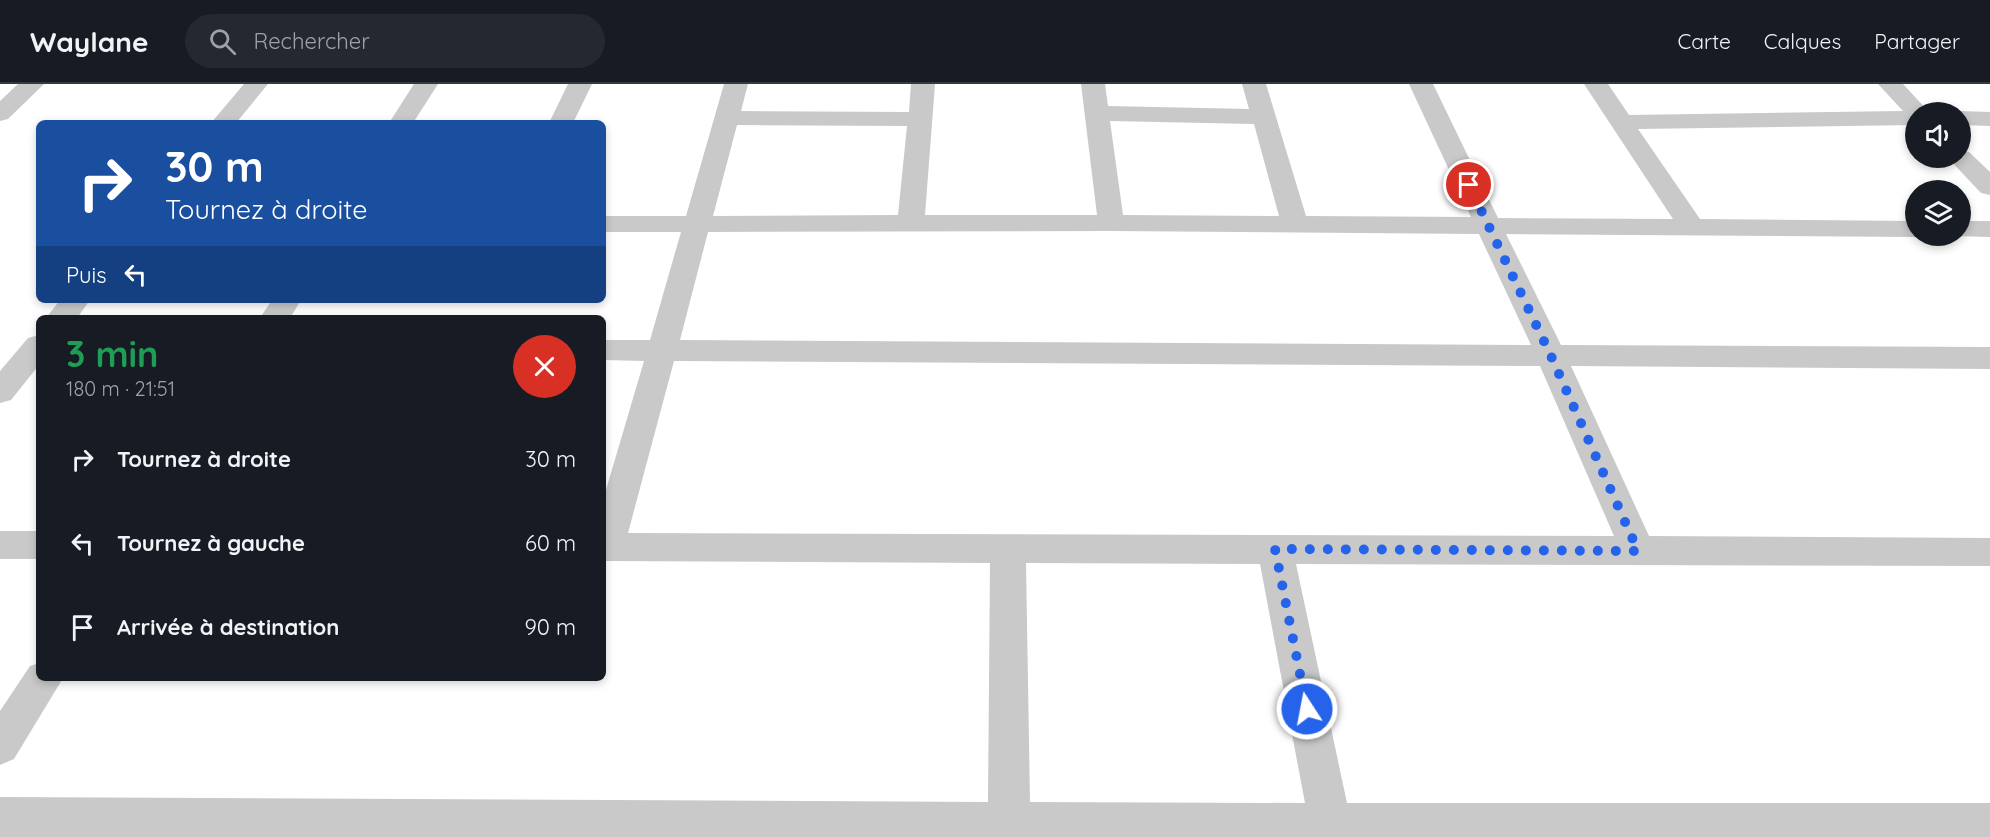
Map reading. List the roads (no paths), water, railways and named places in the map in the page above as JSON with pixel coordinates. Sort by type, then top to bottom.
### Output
[{"type":"street","points":[[1,112],[32,84]]},
{"type":"street","points":[[226,120],[256,84]]},
{"type":"street","points":[[403,120],[426,84]]},
{"type":"street","points":[[562,120],[580,84]]},
{"type":"street","points":[[606,545],[736,84]]},
{"type":"street","points":[[911,224],[924,84]]},
{"type":"street","points":[[1093,84],[1111,223]]},
{"type":"street","points":[[1254,84],[1295,224]]},
{"type":"street","points":[[1421,84],[1551,356],[1638,551]]},
{"type":"street","points":[[1596,84],[1692,227]]},
{"type":"street","points":[[1890,84],[1907,102]]},
{"type":"street","points":[[1097,112],[1263,117]]},
{"type":"street","points":[[1621,122],[1905,117]]},
{"type":"street","points":[[727,118],[920,119]]},
{"type":"street","points":[[1971,118],[1990,118]]},
{"type":"street","points":[[1971,168],[1990,187]]},
{"type":"street","points":[[606,224],[1111,223],[1905,229]]},
{"type":"street","points":[[1971,229],[1990,230]]},
{"type":"street","points":[[64,315],[74,303]]},
{"type":"street","points":[[0,392],[36,349]]},
{"type":"street","points":[[606,350],[1990,358]]},
{"type":"street","points":[[0,545],[36,545]]},
{"type":"street","points":[[606,548],[1990,552]]},
{"type":"street","points":[[1008,549],[1009,830]]},
{"type":"street","points":[[1275,549],[1331,830]]},
{"type":"street","points":[[0,746],[42,681]]},
{"type":"street","points":[[0,817],[1009,830],[1331,830],[1990,824]]}]
